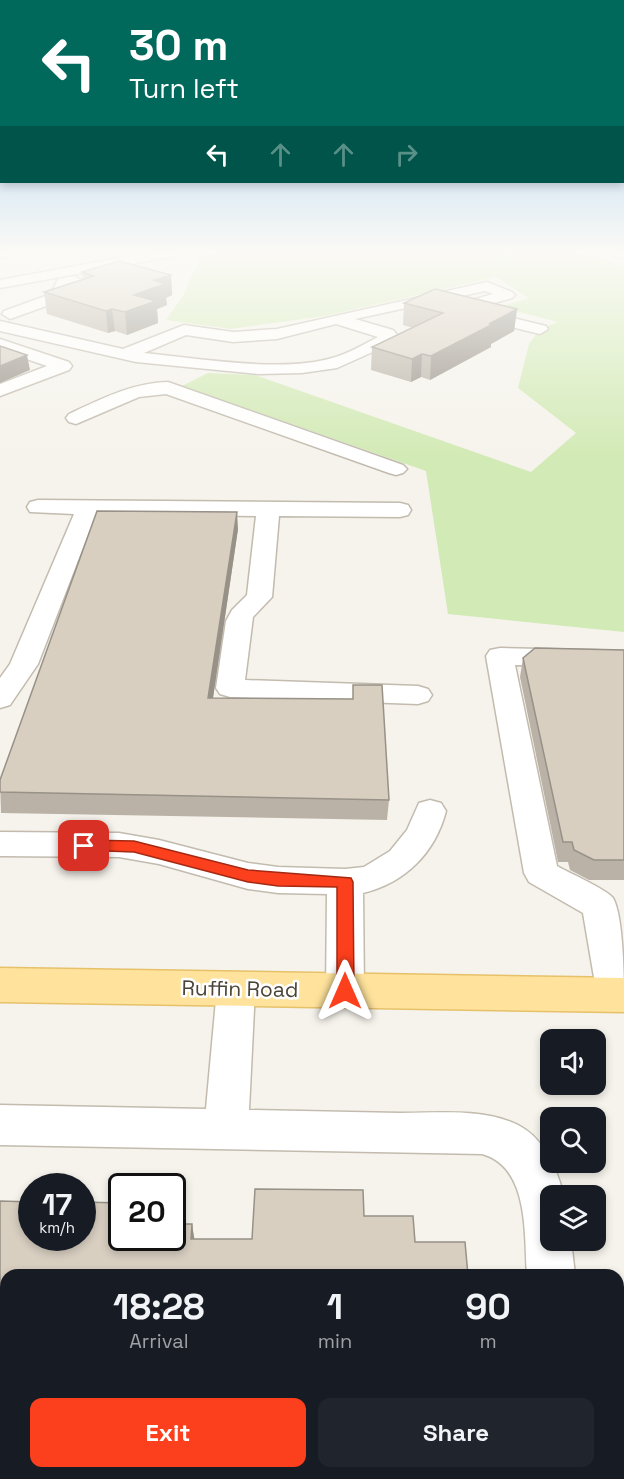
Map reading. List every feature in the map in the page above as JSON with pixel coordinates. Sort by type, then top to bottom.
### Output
[{"type":"main road","name":"Ruffin Road","points":[[0,985],[620,995]]},
{"type":"lane","points":[[13,320],[125,354],[184,363],[258,369],[318,366],[347,360],[391,337],[341,320]]},
{"type":"lane","points":[[19,320],[147,344],[209,352],[266,352]]},
{"type":"lane","points":[[125,354],[184,330],[221,336],[261,336],[293,331],[333,320]]},
{"type":"lane","points":[[503,320],[540,329]]},
{"type":"lane","points":[[337,339],[368,328]]},
{"type":"lane","points":[[0,344],[63,366],[0,390]]},
{"type":"lane","points":[[76,418],[135,392],[153,388],[168,388],[396,469]]},
{"type":"lane","points":[[38,507],[400,510]]},
{"type":"lane","points":[[0,699],[24,664],[88,507]]},
{"type":"lane","points":[[268,509],[259,597],[244,611],[239,621],[230,688],[418,695]]},
{"type":"lane","points":[[620,995],[600,906],[541,873],[500,656],[624,659]]},
{"type":"lane","points":[[0,844],[119,845],[168,854],[248,876],[278,880],[345,882],[374,877],[398,862],[423,831],[430,811]]},
{"type":"lane","points":[[345,882],[345,991]]},
{"type":"lane","points":[[226,1129],[236,989]]},
{"type":"lane","points":[[0,1125],[482,1134],[504,1139],[522,1152],[536,1174],[550,1269]]},
{"type":"green space","points":[[166,320],[296,320],[231,329]]},
{"type":"green space","points":[[550,320],[624,320],[624,632],[448,614],[426,471],[182,386],[208,373],[255,375],[531,472],[576,433],[518,388],[529,344],[540,329],[558,322]]},
{"type":"building","points":[[428,320],[496,320],[489,324],[493,324],[431,356],[422,354],[412,359],[372,347]]},
{"type":"building","points":[[0,346],[27,355],[0,366]]},
{"type":"building","points":[[97,511],[237,512],[208,698],[353,699],[353,685],[382,685],[389,800],[0,792],[0,780]]},
{"type":"building","points":[[535,648],[624,650],[624,860],[594,860],[574,850],[572,842],[563,842],[523,658]]},
{"type":"building","points":[[255,1189],[363,1190],[364,1216],[413,1216],[415,1242],[465,1242],[467,1269],[0,1269],[0,1201],[18,1202],[18,1251],[96,1251],[96,1202],[108,1203],[108,1251],[186,1251],[186,1224],[192,1224],[191,1239],[252,1239]]},
{"type":"route","points":[[84,846],[134,847],[248,876],[278,880],[345,882],[345,991]]}]
